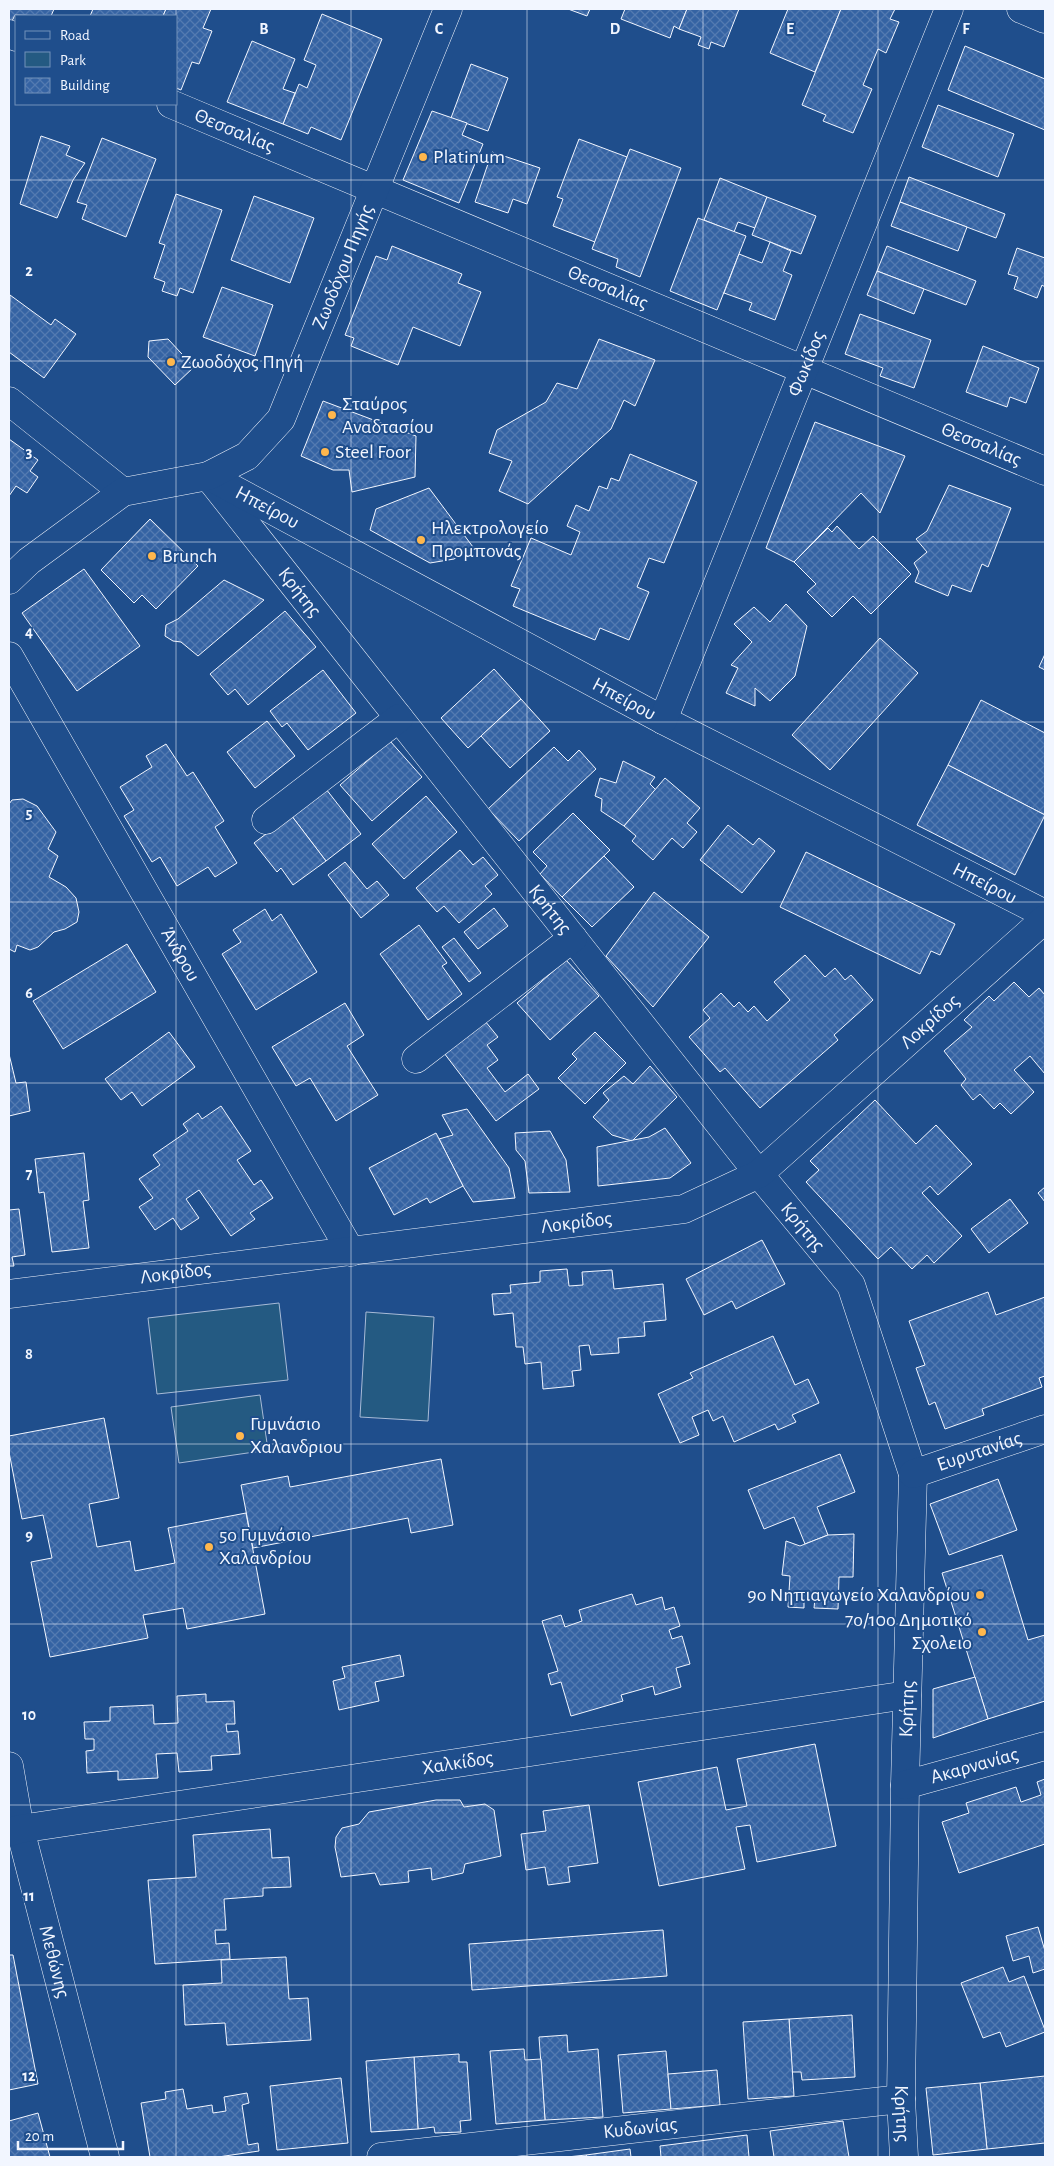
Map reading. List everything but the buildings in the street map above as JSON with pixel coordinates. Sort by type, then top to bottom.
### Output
[{"type":"street","name":"Ζωοδόχου Πηγής","points":[[9,580],[29,561],[123,492],[208,476],[248,456],[281,419],[448,9]]},
{"type":"street","name":"Φωκίδος","points":[[663,720],[949,9]]},
{"type":"street","points":[[1022,9],[1045,19]]},
{"type":"street","name":"Θεσσαλίας","points":[[173,105],[1045,471]]},
{"type":"street","points":[[9,402],[123,492]]},
{"type":"street","name":"Κρήτης","points":[[208,476],[759,1174],[851,1285],[913,1474],[905,1785],[901,2099],[904,2157]]},
{"type":"street","name":"Ηπείρου","points":[[208,476],[663,720],[1045,914]]},
{"type":"street","name":"Άνδρου","points":[[9,656],[351,1252]]},
{"type":"street","points":[[266,820],[399,718]]},
{"type":"street","name":"Λοκρίδος","points":[[9,1294],[684,1209],[759,1174],[1045,919]]},
{"type":"street","points":[[416,1058],[573,938]]},
{"type":"street","name":"Ευρυτανίας","points":[[913,1474],[1045,1429]]},
{"type":"street","name":"Χαλκίδος","points":[[14,1831],[908,1695]]},
{"type":"street","name":"Ακαρνανίας","points":[[905,1785],[1045,1746]]},
{"type":"street","name":"Μεθώνης","points":[[9,1766],[14,1831],[105,2157]]},
{"type":"street","name":"Κυδωνίας","points":[[381,2157],[901,2099]]},
{"type":"green space","points":[[279,1303],[288,1380],[157,1394],[148,1318]]},
{"type":"green space","points":[[366,1312],[434,1317],[428,1421],[360,1417]]},
{"type":"green space","points":[[260,1395],[268,1450],[179,1463],[171,1407]]},
{"type":"place","name":"Platinum","points":[[423,157]]},
{"type":"place","name":"Ζωοδόχος Πηγή","points":[[171,362]]},
{"type":"place","name":"Σταύρος Αναδτασίου","points":[[332,415]]},
{"type":"place","name":"Steel Foor","points":[[325,452]]},
{"type":"place","name":"Ηλεκτρολογείο Προμπονάς","points":[[421,540]]},
{"type":"place","name":"Brunch","points":[[152,556]]},
{"type":"place","name":"Γυμνάσιο Χαλανδριου","points":[[240,1436]]},
{"type":"place","name":"5ο Γυμνάσιο Χαλανδρίου","points":[[209,1547]]},
{"type":"place","name":"9ο Νηπιαγωγείο Χαλανδρίου","points":[[980,1595]]},
{"type":"place","name":"7ο/10ο Δημοτικό Σχολειο","points":[[982,1632]]}]
